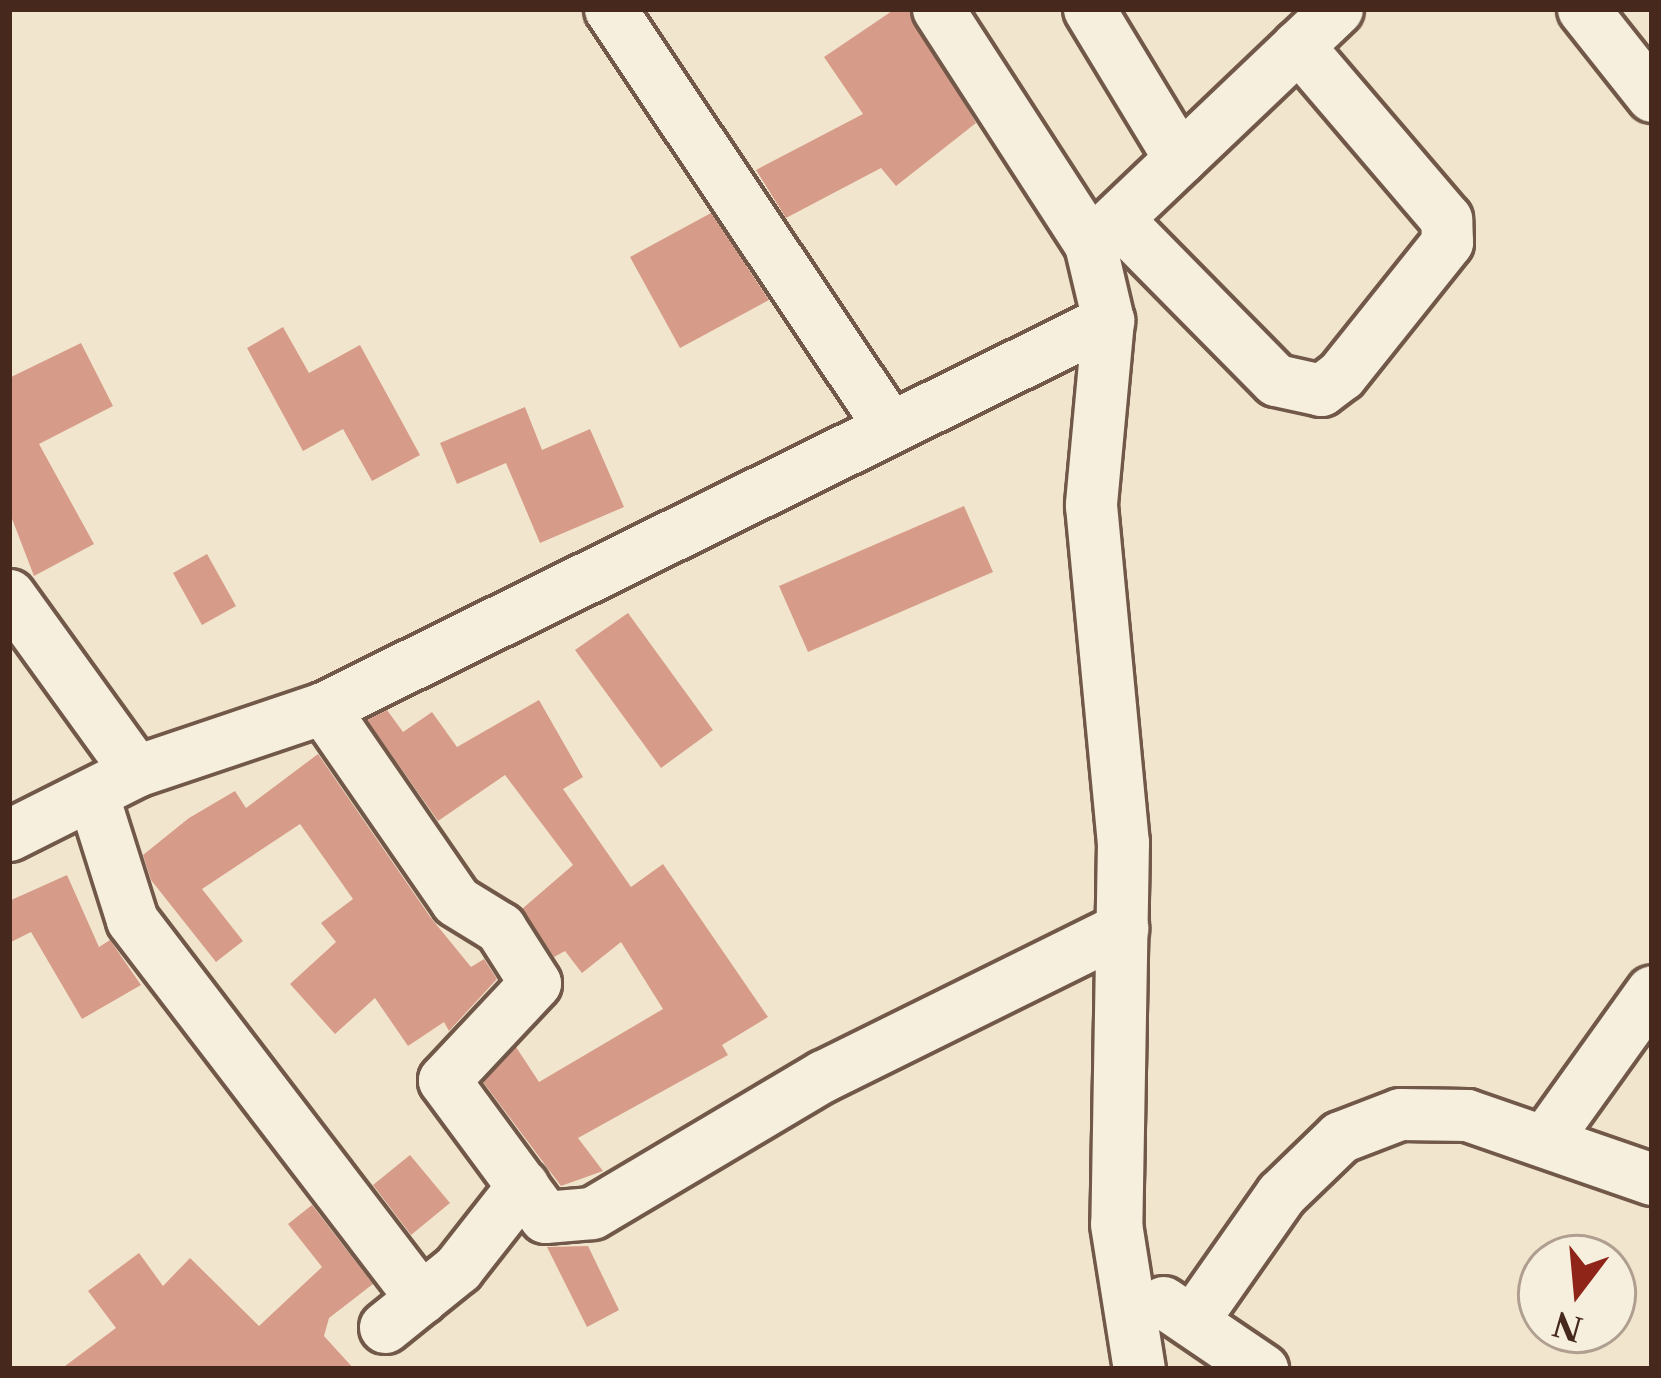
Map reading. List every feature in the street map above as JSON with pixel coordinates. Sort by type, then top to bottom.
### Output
[{"type":"street","points":[[610,9],[886,421]]},
{"type":"street","points":[[938,9],[1103,231],[1276,380],[1321,390],[1340,376],[1447,242],[1446,219],[1298,46]]},
{"type":"street","points":[[1089,9],[1180,159]]},
{"type":"street","points":[[1103,231],[1336,9]]},
{"type":"street","points":[[1583,9],[1652,96]]},
{"type":"street","points":[[1103,231],[1108,320],[1091,505],[1122,928],[1112,1140],[1123,1276],[1139,1369]]},
{"type":"street","points":[[9,835],[115,784],[323,708],[751,500],[886,421],[1108,320]]},
{"type":"street","points":[[9,596],[115,784],[132,920],[403,1312],[523,1185]]},
{"type":"street","points":[[323,708],[456,901],[500,928],[535,983],[444,1080],[545,1217],[592,1213],[823,1076],[1122,928]]},
{"type":"street","points":[[1548,1136],[1652,992]]},
{"type":"street","points":[[1192,1321],[1281,1194],[1340,1138],[1400,1114],[1467,1114],[1548,1136],[1652,1179]]},
{"type":"street","points":[[1123,1276],[1262,1369]]},
{"type":"building","points":[[895,9],[908,9],[976,123],[896,186],[881,168],[786,218],[756,170],[863,114],[824,57]]},
{"type":"building","points":[[711,213],[769,300],[680,348],[630,257]]},
{"type":"building","points":[[283,327],[309,373],[360,345],[420,455],[372,481],[343,429],[303,451],[247,348]]},
{"type":"building","points":[[81,343],[113,406],[39,444],[94,544],[34,576],[9,511],[9,378]]},
{"type":"building","points":[[525,407],[542,450],[590,429],[624,507],[540,543],[506,463],[457,484],[440,443]]},
{"type":"building","points":[[964,506],[993,572],[808,652],[779,586]]},
{"type":"building","points":[[207,554],[236,606],[202,625],[173,573]]},
{"type":"building","points":[[628,613],[713,730],[661,768],[575,650]]},
{"type":"building","points":[[539,700],[583,777],[563,789],[631,887],[663,864],[768,1017],[722,1045],[728,1055],[578,1138],[603,1171],[561,1186],[483,1082],[516,1047],[539,1082],[663,1009],[621,942],[582,973],[565,951],[554,957],[522,909],[573,865],[505,775],[438,821],[367,720],[387,710],[403,732],[432,712],[457,747]]},
{"type":"building","points":[[318,754],[431,918],[471,967],[484,959],[497,979],[449,1031],[444,1022],[408,1046],[375,998],[335,1034],[290,984],[336,942],[321,923],[353,899],[300,824],[202,889],[243,941],[216,962],[151,880],[143,855],[189,818],[235,791],[246,808]]},
{"type":"building","points":[[67,875],[99,947],[110,940],[141,985],[82,1019],[31,932],[9,943],[9,901]]},
{"type":"building","points":[[410,1155],[450,1203],[411,1235],[373,1185]]},
{"type":"building","points":[[312,1205],[373,1284],[329,1318],[324,1336],[354,1369],[61,1369],[116,1328],[88,1291],[139,1253],[163,1286],[190,1258],[259,1326],[322,1267],[288,1224]]},
{"type":"building","points":[[588,1246],[619,1310],[587,1327],[547,1247]]}]
